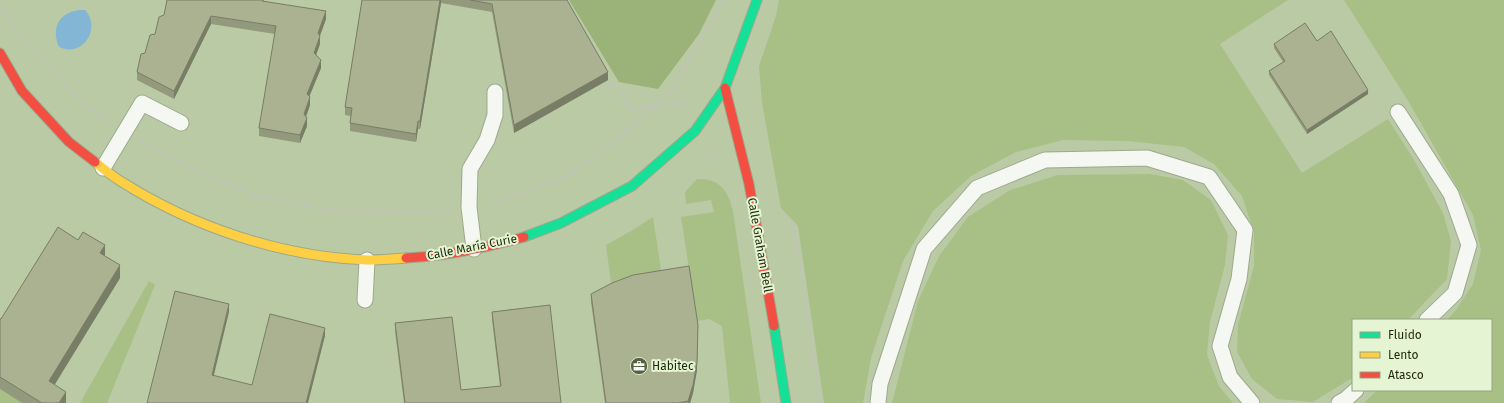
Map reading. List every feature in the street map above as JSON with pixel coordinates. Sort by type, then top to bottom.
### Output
[{"type":"street","name":"Calle María Curie","points":[[0,53],[22,91],[69,142],[121,182],[184,216],[246,239],[306,254],[367,260],[426,257],[474,249],[523,237],[561,223],[632,186],[695,131],[725,88],[757,0]]},
{"type":"street","name":"Calle Graham Bell","points":[[725,88],[749,184],[781,363],[786,403]]},
{"type":"lane","points":[[474,249],[468,208],[470,169],[488,140],[495,115],[495,92]]},
{"type":"lane","points":[[103,168],[142,103],[181,123]]},
{"type":"lane","points":[[1398,112],[1451,194],[1469,245],[1455,293],[1428,319]]},
{"type":"lane","points":[[878,403],[880,384],[924,249],[977,188],[1045,160],[1147,158],[1209,177],[1245,230],[1239,279],[1220,346],[1230,377],[1252,403]]},
{"type":"lane","points":[[365,300],[367,260]]},
{"type":"lane","points":[[1339,403],[1355,391]]},
{"type":"path","points":[[0,6],[12,26],[87,108],[125,132],[187,167],[257,196],[332,211],[426,212],[468,208],[507,198],[571,174],[620,138],[674,86],[722,0]]},
{"type":"path","points":[[611,98],[605,88],[615,83],[630,109],[680,103],[700,158]]},
{"type":"green space","points":[[569,0],[716,0],[699,34],[658,89],[619,82]]},
{"type":"green space","points":[[779,0],[1288,0],[1220,44],[1302,173],[1388,119],[1414,160],[1443,213],[1451,241],[1447,279],[1409,319],[1352,319],[1352,378],[1313,402],[1277,399],[1252,379],[1237,352],[1238,325],[1254,266],[1254,232],[1242,196],[1214,164],[1184,147],[1128,141],[1063,140],[1016,152],[971,176],[933,211],[903,261],[871,358],[863,403],[824,403],[798,226],[781,208],[762,103],[759,66],[776,16]]},
{"type":"green space","points":[[1344,0],[1504,0],[1504,403],[1364,403],[1376,391],[1492,391],[1492,319],[1448,319],[1456,310],[1473,284],[1481,250],[1473,215],[1410,104]]},
{"type":"green space","points":[[1150,174],[1183,180],[1211,200],[1228,235],[1225,265],[1210,322],[1207,355],[1219,386],[1233,403],[892,403],[918,301],[939,256],[968,217],[1010,190],[1058,175]]},
{"type":"green space","points":[[697,179],[712,181],[722,187],[728,197],[733,211],[761,403],[730,403],[722,326],[709,319],[697,321],[681,217],[714,212],[711,200],[686,204],[685,192]]},
{"type":"green space","points":[[653,217],[663,283],[612,291],[606,245]]},
{"type":"green space","points":[[149,281],[155,285],[107,403],[80,403]]},
{"type":"green space","points":[[0,389],[22,403],[0,403]]},
{"type":"water","points":[[79,10],[85,10],[90,17],[90,33],[87,40],[75,49],[59,47],[56,34],[58,23],[61,18]]},
{"type":"building","points":[[167,0],[263,0],[262,1],[326,11],[318,33],[320,36],[314,53],[321,60],[307,94],[310,97],[304,114],[307,118],[300,135],[259,128],[276,26],[211,16],[174,91],[137,72],[141,54],[145,53],[150,35],[155,34],[159,17],[164,15]]},
{"type":"building","points":[[362,0],[440,0],[420,121],[418,121],[416,134],[350,123],[352,108],[345,107]]},
{"type":"building","points":[[470,0],[567,0],[608,72],[514,125],[492,4]]},
{"type":"building","points":[[1305,23],[1317,41],[1331,31],[1368,90],[1307,130],[1269,71],[1285,61],[1274,44]]},
{"type":"building","points":[[58,227],[78,240],[83,232],[105,245],[100,253],[120,265],[49,381],[66,392],[59,403],[42,403],[0,377],[0,319]]},
{"type":"building","points":[[689,266],[698,325],[697,362],[693,385],[688,401],[678,403],[606,403],[591,294],[612,283],[633,275]]},
{"type":"building","points":[[175,291],[229,304],[212,375],[252,385],[270,314],[325,328],[306,403],[147,403]]},
{"type":"building","points":[[550,305],[561,403],[405,403],[395,323],[452,317],[461,390],[501,386],[492,312]]},
{"type":"traffic: fast","points":[[524,237],[561,223],[632,186],[695,131],[725,88],[757,0]]},
{"type":"traffic: fast","points":[[774,326],[786,403]]},
{"type":"traffic: slow","points":[[95,162],[118,180],[149,198],[178,213],[239,237],[271,246],[335,258],[367,260],[406,258]]},
{"type":"traffic: jam","points":[[0,53],[22,91],[69,142],[95,162]]},
{"type":"traffic: jam","points":[[725,88],[749,184],[774,326]]},
{"type":"traffic: jam","points":[[406,258],[466,251],[524,237]]},
{"type":"place","name":"Habitec","points":[[639,366]]}]
